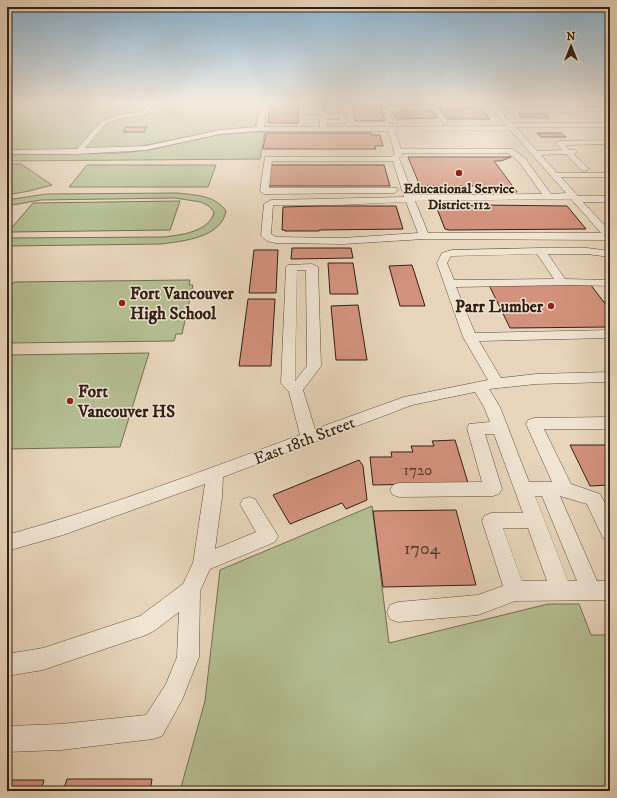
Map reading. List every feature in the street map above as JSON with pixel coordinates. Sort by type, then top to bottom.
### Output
[{"type":"street","points":[[78,152],[89,139]]},
{"type":"street","points":[[7,152],[78,152],[124,150],[146,148],[187,139]]},
{"type":"street","points":[[394,139],[268,159],[264,191],[355,190],[408,196]]},
{"type":"street","points":[[396,139],[408,196],[424,236]]},
{"type":"street","points":[[398,139],[510,151],[520,159],[548,196]]},
{"type":"street","points":[[426,139],[520,140],[541,160],[609,234]]},
{"type":"street","points":[[585,169],[558,143],[610,142]]},
{"type":"street","points":[[534,153],[582,152]]},
{"type":"street","points":[[520,159],[541,160]]},
{"type":"street","points":[[554,175],[610,175]]},
{"type":"street","points":[[355,190],[357,201]]},
{"type":"street","points":[[609,234],[424,236],[343,241],[276,240],[271,239],[266,235],[269,204],[274,202],[357,201],[408,196],[548,196],[610,199]]},
{"type":"street","points":[[540,251],[562,282]]},
{"type":"street","points":[[497,383],[470,336],[449,284],[442,263],[446,255],[466,252],[540,251],[587,251],[610,254]]},
{"type":"street","points":[[296,390],[314,366],[312,267],[292,267],[288,383],[296,390],[309,438]]},
{"type":"street","points":[[449,284],[562,282],[607,283]]},
{"type":"street","points":[[470,336],[610,334]]},
{"type":"street","name":"East 18th Street","points":[[7,543],[149,498],[409,402],[497,383],[536,379],[610,377]]},
{"type":"street","points":[[479,386],[492,407],[561,590]]},
{"type":"street","points":[[398,612],[478,605],[515,592],[600,590],[556,489],[534,424],[610,423]]},
{"type":"street","points":[[398,490],[493,489],[475,428],[500,428]]},
{"type":"street","points":[[7,739],[61,737],[153,727],[174,692],[188,657],[190,591],[203,563],[213,497],[214,474]]},
{"type":"street","points":[[523,489],[556,489],[594,499],[610,532]]},
{"type":"street","points":[[203,563],[268,536],[249,504]]},
{"type":"street","points":[[515,592],[491,521],[535,520]]},
{"type":"street","points":[[7,665],[43,659],[146,624],[190,591]]},
{"type":"green space","points":[[7,139],[87,139],[79,149],[7,150]]},
{"type":"green space","points":[[90,139],[175,139],[136,147],[82,149]]},
{"type":"green space","points":[[198,139],[264,139],[260,159],[7,161],[7,158],[12,154],[120,153],[149,150]]},
{"type":"green space","points":[[21,164],[52,185],[7,195],[7,165]]},
{"type":"green space","points":[[87,165],[216,165],[208,187],[69,187]]},
{"type":"green space","points":[[177,193],[204,197],[216,202],[226,211],[223,220],[209,233],[190,239],[161,244],[7,246],[7,238],[164,237],[178,235],[201,228],[207,224],[214,212],[209,206],[201,202],[175,198],[41,200],[7,206],[7,200],[46,194]]},
{"type":"green space","points":[[180,201],[170,230],[8,232],[33,203]]},
{"type":"green space","name":"Fort Vancouver HS","points":[[190,280],[189,285],[193,285],[182,334],[176,334],[174,341],[7,343],[7,288],[14,282]]},
{"type":"green space","name":"Fort Vancouver HS","points":[[149,353],[120,447],[7,449],[7,355]]},
{"type":"green space","points":[[372,506],[389,643],[548,604],[579,604],[591,635],[610,635],[610,791],[180,791],[205,701],[220,570]]},
{"type":"building","points":[[265,139],[381,139],[383,146],[375,146],[376,149],[263,149]]},
{"type":"building","name":"Educational Service District 112","points":[[408,157],[511,157],[501,161],[494,161],[517,192],[492,192],[487,186],[420,186]]},
{"type":"building","points":[[270,165],[384,165],[390,186],[267,186]]},
{"type":"building","points":[[396,206],[403,229],[319,231],[282,230],[283,207]]},
{"type":"building","points":[[436,206],[567,206],[586,229],[449,230],[445,229]]},
{"type":"building","points":[[292,248],[351,248],[353,258],[291,259]]},
{"type":"building","points":[[254,250],[278,250],[276,293],[249,293]]},
{"type":"building","points":[[328,263],[353,263],[358,294],[330,294]]},
{"type":"building","points":[[412,265],[425,306],[400,306],[389,266]]},
{"type":"building","points":[[590,284],[610,310],[610,327],[510,328],[489,285]]},
{"type":"building","points":[[248,299],[275,299],[271,366],[239,366]]},
{"type":"building","points":[[358,305],[367,360],[336,360],[331,306]]},
{"type":"building","points":[[455,440],[468,483],[373,485],[370,457],[392,457],[391,452],[413,452],[411,446],[434,446],[432,441]]},
{"type":"building","points":[[570,445],[610,445],[610,485],[590,486]]},
{"type":"building","points":[[359,460],[363,466],[367,500],[346,509],[342,503],[290,524],[273,495]]},
{"type":"building","points":[[456,510],[476,585],[383,587],[373,511]]},
{"type":"building","points":[[67,779],[152,779],[150,791],[63,791]]},
{"type":"building","points":[[7,780],[44,780],[41,791],[7,791]]},
{"type":"place","name":"Educational Service District 112","points":[[459,173]]},
{"type":"place","name":"Fort Vancouver High School","points":[[122,303]]},
{"type":"place","name":"Parr Lumber","points":[[551,306]]},
{"type":"place","name":"Fort Vancouver HS","points":[[70,401]]}]
